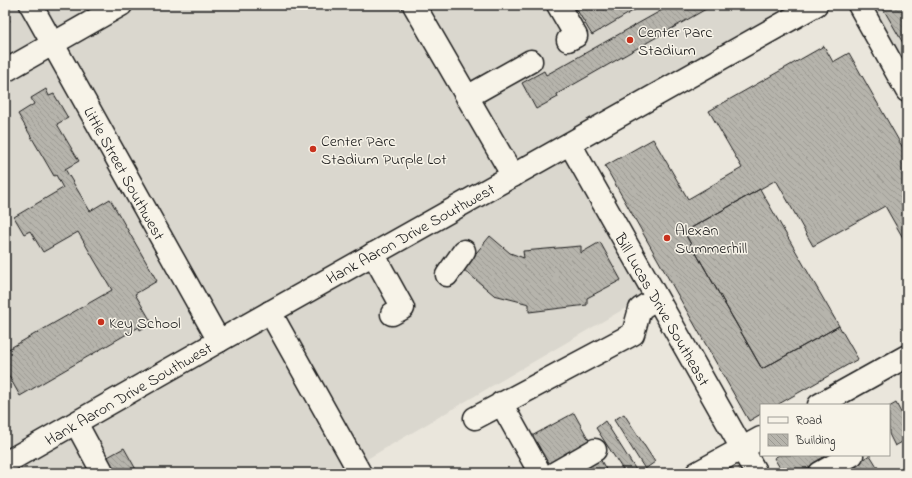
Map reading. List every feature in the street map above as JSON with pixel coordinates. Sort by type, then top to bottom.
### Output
[{"type":"street","name":"Little Street Southwest","points":[[31,5],[219,341]]},
{"type":"street","points":[[5,71],[121,5]]},
{"type":"street","points":[[414,5],[513,176]]},
{"type":"street","points":[[558,5],[576,36],[568,40]]},
{"type":"street","name":"Hank Aaron Drive Southwest","points":[[6,459],[76,423],[270,312],[816,5]]},
{"type":"street","points":[[858,5],[907,91]]},
{"type":"street","points":[[467,97],[531,60]]},
{"type":"street","name":"Bill Lucas Drive Southeast","points":[[570,144],[756,473]]},
{"type":"street","points":[[447,275],[464,252]]},
{"type":"street","points":[[373,254],[403,308],[392,314]]},
{"type":"street","points":[[475,418],[633,334],[640,308],[657,298]]},
{"type":"street","points":[[270,312],[360,473]]},
{"type":"street","points":[[821,404],[907,356]]},
{"type":"street","points":[[501,403],[540,473]]},
{"type":"street","points":[[76,423],[103,473]]},
{"type":"street","points":[[697,473],[760,439]]},
{"type":"street","points":[[555,473],[595,450]]},
{"type":"street","points":[[826,472],[850,456]]},
{"type":"shaded area","points":[[5,5],[817,5],[570,144],[653,292],[343,473],[5,473]]},
{"type":"shaded area","points":[[859,5],[907,5],[907,91]]},
{"type":"building","name":"Center Parc Stadium","points":[[574,5],[643,5],[592,35]]},
{"type":"building","name":"Center Parc Stadium","points":[[661,5],[713,5],[557,94],[558,97],[536,109],[522,83],[544,71],[546,75],[664,9]]},
{"type":"building","points":[[881,5],[907,5],[907,50]]},
{"type":"building","points":[[5,13],[10,21],[5,24]]},
{"type":"building","name":"Alexan Summerhill","points":[[824,46],[833,62],[849,53],[907,155],[907,245],[885,206],[813,246],[776,180],[684,232],[762,369],[839,326],[858,359],[779,404],[760,404],[760,415],[749,421],[605,166],[653,139],[688,199],[742,168],[709,111]]},
{"type":"building","points":[[46,89],[49,96],[54,94],[68,118],[57,124],[79,161],[65,169],[90,211],[110,199],[157,281],[135,294],[152,323],[140,330],[139,327],[20,396],[5,369],[5,351],[112,290],[78,232],[43,252],[30,231],[24,234],[14,217],[63,188],[56,175],[54,176],[18,114],[34,104],[31,98]]},
{"type":"building","points":[[760,189],[839,326],[762,369],[684,232]]},
{"type":"building","points":[[490,236],[510,253],[524,258],[523,251],[581,246],[581,253],[600,242],[621,280],[587,298],[587,305],[529,312],[529,304],[494,295],[463,269]]},
{"type":"building","points":[[896,403],[907,424],[907,444],[905,445],[904,441],[895,446],[890,436],[890,406]]},
{"type":"building","points":[[574,413],[590,442],[543,467],[528,438]]},
{"type":"building","points":[[624,414],[655,462],[645,469],[614,420]]},
{"type":"building","points":[[605,421],[636,470],[632,473],[625,473],[596,428]]},
{"type":"building","points":[[124,448],[138,473],[111,473],[104,459]]},
{"type":"building","points":[[777,456],[828,456],[798,473],[783,473],[774,458]]},
{"type":"building","points":[[871,456],[881,473],[845,473],[843,471]]},
{"type":"building","points":[[599,457],[608,473],[569,473]]},
{"type":"place","name":"Center Parc Stadium","points":[[630,40]]},
{"type":"place","name":"Center Parc Stadium Purple Lot","points":[[313,149]]},
{"type":"place","name":"Alexan Summerhill","points":[[667,238]]},
{"type":"place","name":"Key School","points":[[101,322]]}]
